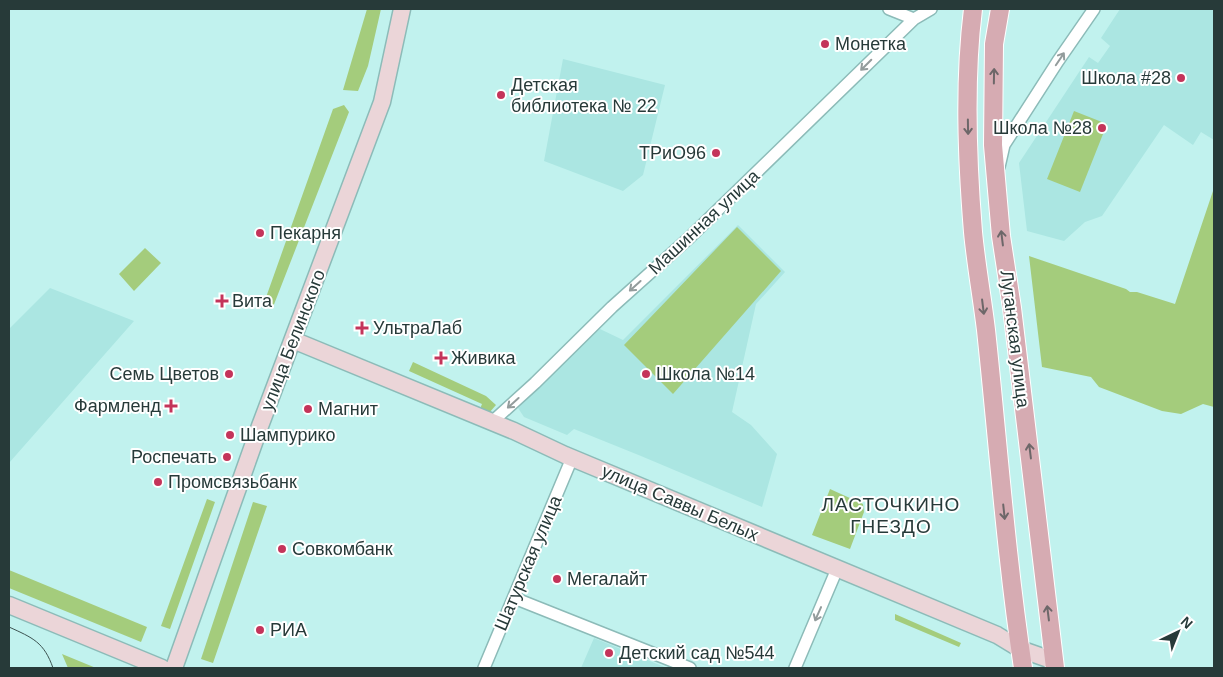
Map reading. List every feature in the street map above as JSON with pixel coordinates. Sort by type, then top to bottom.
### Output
[{"type":"main road","name":"Луганская улица","points":[[973,9],[970,31],[968,126],[973,233],[986,330],[998,458],[1023,668]]},
{"type":"main road","name":"Луганская улица","points":[[1000,9],[994,44],[993,145],[1002,236],[1058,666]]},
{"type":"street","name":"улица Белинского","points":[[174,668],[260,426],[382,102],[402,9]]},
{"type":"street","points":[[889,9],[914,20]]},
{"type":"street","name":"Машинная улица","points":[[492,422],[535,383],[612,307],[690,238],[914,20],[931,9]]},
{"type":"street","points":[[996,178],[1004,145],[1094,9]]},
{"type":"street","name":"улица Саввы Белых","points":[[293,340],[998,635],[1020,649],[1058,666]]},
{"type":"street","name":"Шатурская улица","points":[[484,668],[572,458]]},
{"type":"street","points":[[794,668],[837,569]]},
{"type":"street","points":[[514,598],[690,668]]},
{"type":"street","points":[[9,605],[162,668]]},
{"type":"shaded area","name":"Школа №28","points":[[1120,9],[1214,9],[1214,140],[1201,132],[1193,145],[1164,125],[1102,216],[1085,222],[1064,241],[1027,231],[1019,163],[1089,57],[1098,63],[1110,46],[1101,38]]},
{"type":"shaded area","points":[[563,59],[665,85],[643,175],[623,191],[544,161]]},
{"type":"shaded area","name":"Школа №14","points":[[738,225],[785,272],[756,304],[732,412],[751,425],[777,454],[762,507],[574,429],[567,435],[524,417],[518,408],[587,339],[600,329],[623,340]]},
{"type":"shaded area","points":[[50,288],[134,321],[9,463],[9,329]]},
{"type":"shaded area","name":"Детский сад №544","points":[[594,638],[667,668],[581,668]]},
{"type":"green space","points":[[367,9],[381,9],[368,66],[358,91],[343,90]]},
{"type":"green space","points":[[344,105],[349,112],[273,307],[264,303],[333,109]]},
{"type":"green space","points":[[1074,111],[1107,124],[1080,192],[1047,179]]},
{"type":"green space","points":[[1214,188],[1214,407],[1203,404],[1181,414],[1162,411],[1099,387],[1091,377],[1042,367],[1029,256],[1130,292],[1137,292],[1175,304]]},
{"type":"green space","points":[[737,227],[781,271],[673,394],[624,345]]},
{"type":"green space","points":[[145,248],[161,263],[134,291],[119,274]]},
{"type":"green space","points":[[413,362],[486,396],[496,405],[489,413],[480,409],[482,404],[409,371]]},
{"type":"green space","points":[[830,489],[863,504],[864,512],[850,549],[812,535]]},
{"type":"green space","points":[[207,499],[215,502],[170,629],[161,626]]},
{"type":"green space","points":[[253,502],[267,506],[213,663],[201,659]]},
{"type":"green space","points":[[9,570],[147,627],[141,642],[9,588]]},
{"type":"green space","points":[[895,614],[961,643],[959,647],[895,620]]},
{"type":"green space","points":[[62,654],[96,668],[68,668]]},
{"type":"tram line","points":[[9,627],[37,642],[46,652],[53,668]]},
{"type":"place","name":"Монетка","points":[[825,44]]},
{"type":"place","name":"Школа #28","points":[[1181,78]]},
{"type":"place","name":"Детская библиотека № 22","points":[[501,95]]},
{"type":"place","name":"Школа №28","points":[[1102,128]]},
{"type":"place","name":"ТРиО96","points":[[716,153]]},
{"type":"place","name":"Пекарня","points":[[260,233]]},
{"type":"place","name":"Вита","points":[[222,301]]},
{"type":"place","name":"УльтраЛаб","points":[[362,328]]},
{"type":"place","name":"Живика","points":[[441,358]]},
{"type":"place","name":"Семь Цветов","points":[[229,374]]},
{"type":"place","name":"Школа №14","points":[[646,374]]},
{"type":"place","name":"Фармленд","points":[[171,406]]},
{"type":"place","name":"Магнит","points":[[308,409]]},
{"type":"place","name":"Шампурико","points":[[230,435]]},
{"type":"place","name":"Роспечать","points":[[227,457]]},
{"type":"place","name":"Промсвязьбанк","points":[[158,482]]},
{"type":"place","name":"Совкомбанк","points":[[282,549]]},
{"type":"place","name":"Мегалайт","points":[[557,579]]},
{"type":"place","name":"РИА","points":[[260,630]]},
{"type":"place","name":"Детский сад №544","points":[[609,653]]},
{"type":"district","name":"ЛАСТОЧКИНО ГНЕЗДО","points":[[891,515]]}]
